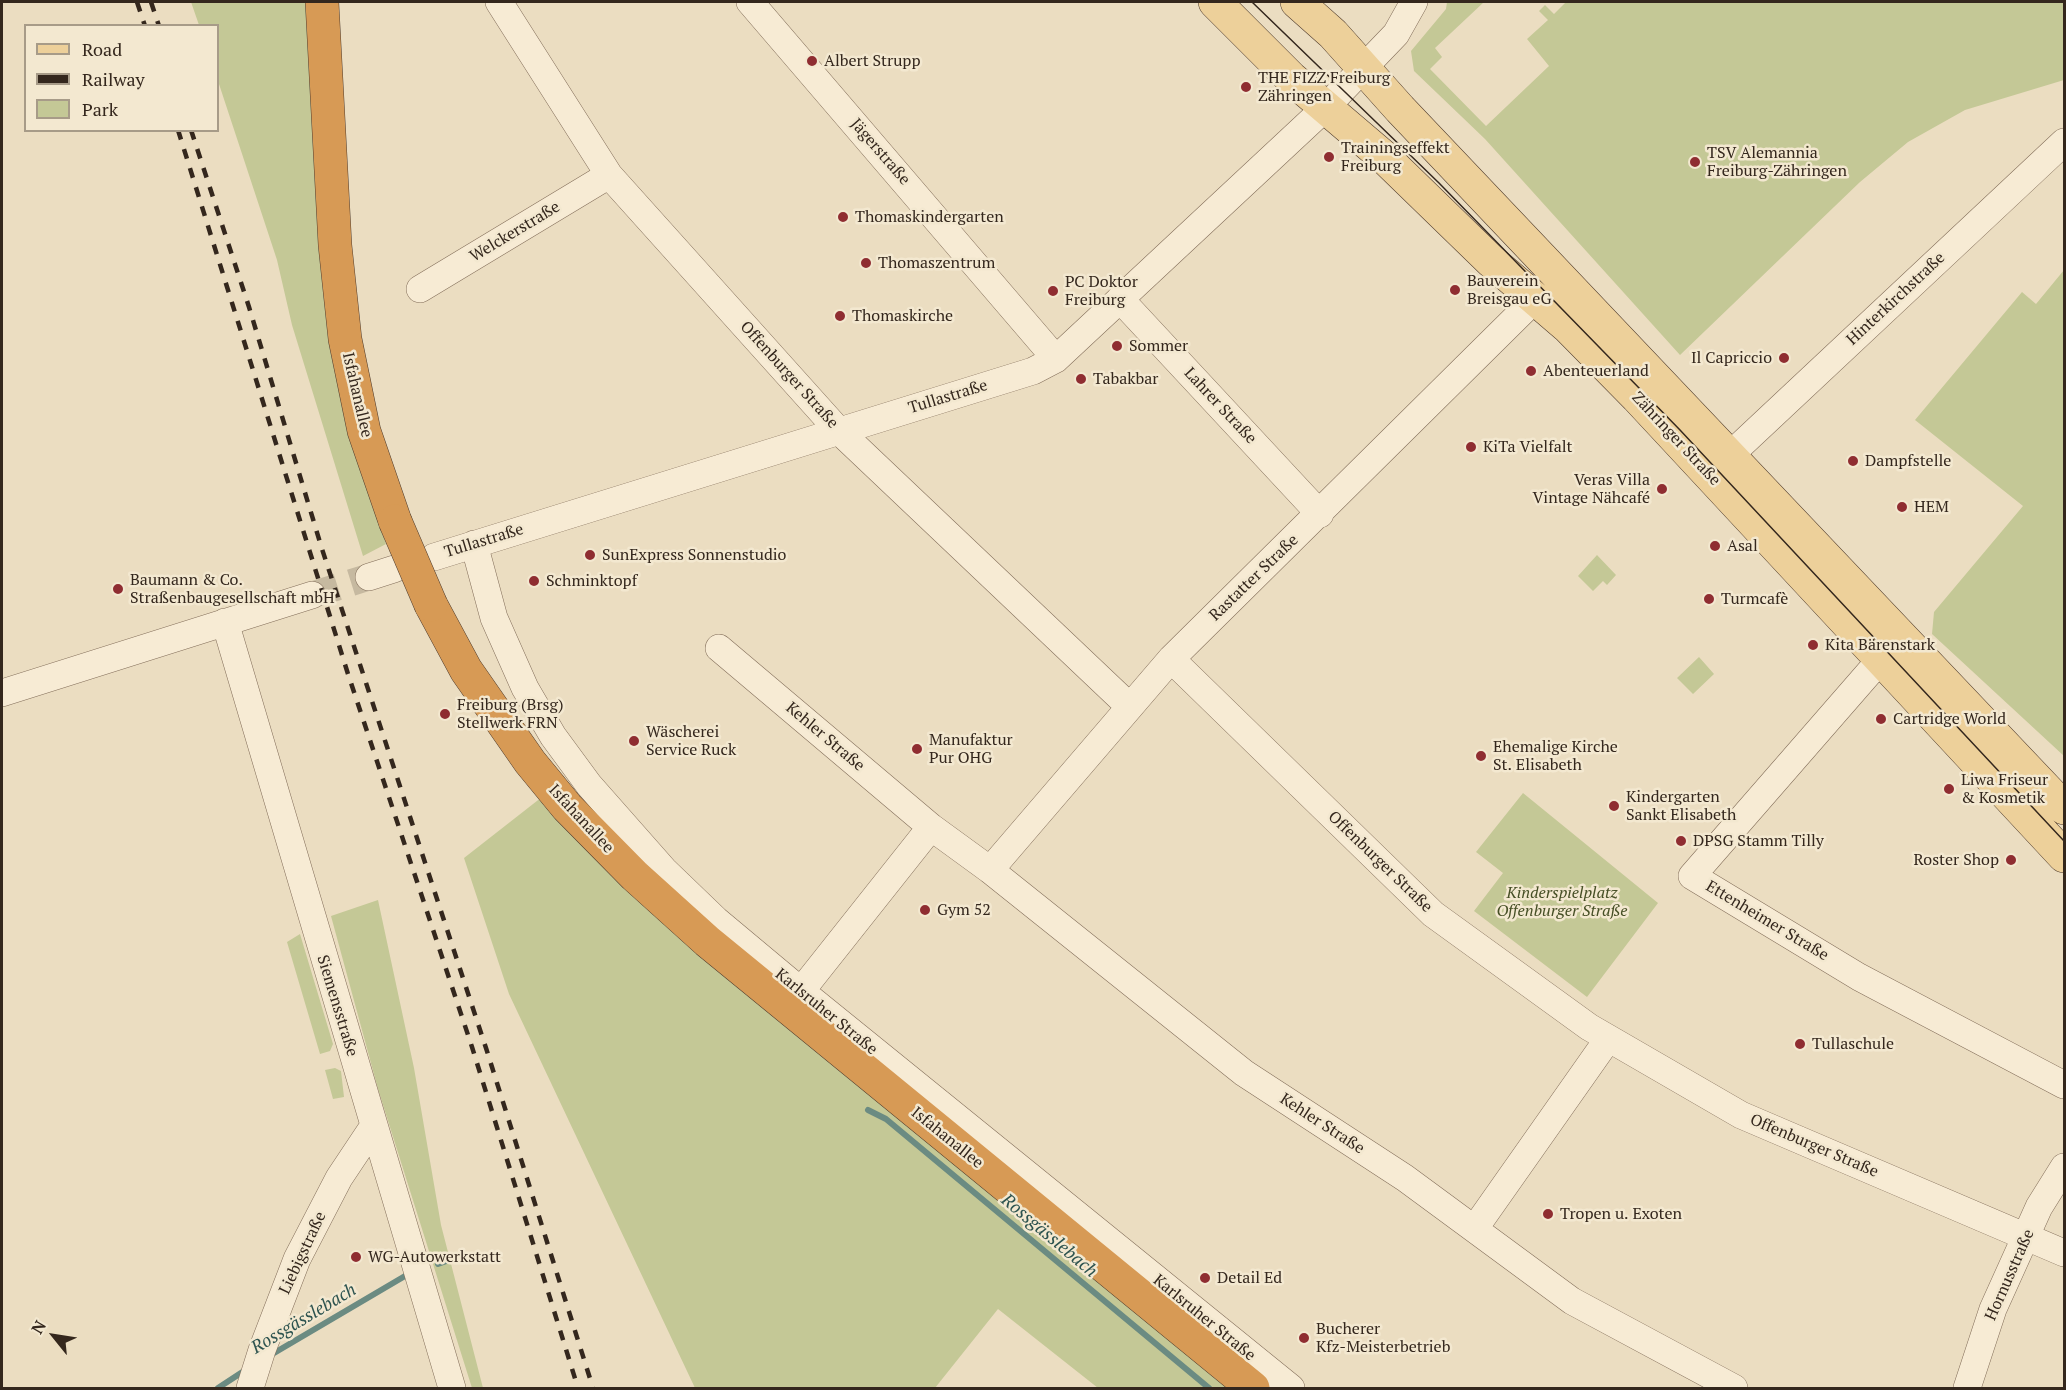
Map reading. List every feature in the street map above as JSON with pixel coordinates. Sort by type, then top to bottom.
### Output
[{"type":"highway","name":"Isfahanallee","points":[[322,2],[335,245],[345,339],[364,431],[395,521],[431,605],[466,670],[530,762],[567,807],[635,876],[707,941],[1253,1389]]},
{"type":"main road","name":"Zähringer Straße","points":[[1215,2],[1325,108],[1385,158],[1534,300],[1568,327],[1637,397],[2063,852]]},
{"type":"main road","name":"Zähringer Straße","points":[[1297,2],[1333,34],[1729,456],[2064,808]]},
{"type":"street","name":"Offenburger Straße","points":[[499,2],[609,175],[838,430],[1129,706]]},
{"type":"street","name":"Jägerstraße","points":[[750,2],[1056,359]]},
{"type":"street","name":"Tullastraße","points":[[434,557],[1033,371],[1056,359],[1325,108],[1396,34],[1414,2]]},
{"type":"street","name":"Hinterkirchstraße","points":[[1729,456],[2064,142]]},
{"type":"street","name":"Welckerstraße","points":[[420,289],[609,175]]},
{"type":"street","name":"Lahrer Straße","points":[[1120,299],[1320,514]]},
{"type":"street","name":"Rastatter Straße","points":[[990,870],[1171,659],[1534,300]]},
{"type":"street","name":"Karlsruher Straße","points":[[474,544],[494,618],[525,688],[552,736],[589,785],[664,870],[716,920],[801,991],[1291,1389]]},
{"type":"street","points":[[2,693],[312,595]]},
{"type":"street","name":"Siemensstraße","points":[[225,622],[452,1389]]},
{"type":"street","name":"Kehler Straße","points":[[719,648],[931,827],[990,870],[1244,1073],[1405,1178],[1572,1302],[1734,1389]]},
{"type":"street","name":"Offenburger Straße","points":[[1171,659],[1433,914],[1608,1039],[1741,1115],[2064,1253]]},
{"type":"street","name":"Ettenheimer Straße","points":[[1881,659],[1692,876],[1859,977],[2064,1085]]},
{"type":"street","points":[[801,991],[931,827]]},
{"type":"street","points":[[1475,1228],[1608,1039]]},
{"type":"street","name":"Liebigstraße","points":[[250,1389],[262,1350],[297,1259],[339,1178],[374,1127]]},
{"type":"street","name":"Hornusstraße","points":[[1967,1389],[1993,1309],[2039,1207],[2064,1167]]},
{"type":"street","name":"Offenburger Straße","points":[[2027,1237],[2064,1244]]},
{"type":"green space","points":[[191,2],[307,2],[355,450],[386,544],[363,556],[292,325],[277,260],[219,84],[219,24],[199,24]]},
{"type":"green space","name":"TSV Alemannia Freiburg-Zähringen","points":[[1447,2],[1484,2],[1435,48],[1442,57],[1430,69],[1486,126],[1549,66],[1527,39],[1548,20],[1539,11],[1545,5],[1554,14],[1566,2],[2064,2],[2064,80],[1965,110],[1908,142],[1860,182],[1680,355],[1485,139],[1414,71],[1411,51],[1446,9]]},
{"type":"green space","points":[[2064,270],[2064,756],[1932,634],[1934,612],[2023,506],[1915,420],[2022,292],[2036,304]]},
{"type":"green space","points":[[1597,555],[1616,575],[1607,585],[1603,581],[1593,591],[1578,576]]},
{"type":"green space","points":[[1699,657],[1714,674],[1693,694],[1677,678]]},
{"type":"green space","name":"Kinderspielplatz Offenburger Straße","points":[[1523,793],[1658,903],[1587,997],[1474,911],[1503,873],[1476,852]]},
{"type":"green space","points":[[542,797],[1235,1388],[1098,1388],[998,1309],[935,1388],[695,1388],[509,994],[464,858]]},
{"type":"green space","points":[[378,900],[414,1068],[441,1225],[483,1388],[472,1388],[378,1089],[331,916]]},
{"type":"green space","points":[[300,934],[333,1044],[330,1051],[320,1054],[287,942]]},
{"type":"green space","points":[[335,1068],[341,1071],[344,1097],[333,1099],[325,1070]]},
{"type":"waterway","name":"Rossgässlebach","points":[[868,1110],[886,1119],[1209,1388]]},
{"type":"waterway","name":"Rossgässlebach","points":[[438,1264],[455,1258]]},
{"type":"waterway","name":"Rossgässlebach","points":[[269,1356],[405,1276]]},
{"type":"waterway","name":"Rossgässlebach","points":[[218,1388],[247,1369]]},
{"type":"tunnel","points":[[312,595],[369,577]]},
{"type":"tram line","points":[[1252,2],[1439,183],[1680,430],[2064,841]]},
{"type":"railway","points":[[137,2],[144,24]]},
{"type":"railway","points":[[151,2],[158,24]]},
{"type":"railway","points":[[179,132],[348,674],[472,1047],[578,1388]]},
{"type":"railway","points":[[192,132],[249,307],[322,549],[486,1048],[593,1388]]},
{"type":"place","name":"Albert Strupp","points":[[812,61]]},
{"type":"place","name":"THE FIZZ Freiburg Zähringen","points":[[1246,87]]},
{"type":"place","name":"Trainingseffekt Freiburg","points":[[1329,157]]},
{"type":"place","name":"TSV Alemannia Freiburg-Zähringen","points":[[1695,162]]},
{"type":"place","name":"Thomaskindergarten","points":[[843,217]]},
{"type":"place","name":"Thomaszentrum","points":[[866,263]]},
{"type":"place","name":"Bauverein Breisgau eG","points":[[1455,290]]},
{"type":"place","name":"PC Doktor Freiburg","points":[[1053,291]]},
{"type":"place","name":"Thomaskirche","points":[[840,316]]},
{"type":"place","name":"Sommer","points":[[1117,346]]},
{"type":"place","name":"Il Capriccio","points":[[1784,358]]},
{"type":"place","name":"Abenteuerland","points":[[1531,371]]},
{"type":"place","name":"Tabakbar","points":[[1081,379]]},
{"type":"place","name":"KiTa Vielfalt","points":[[1471,447]]},
{"type":"place","name":"Dampfstelle","points":[[1853,461]]},
{"type":"place","name":"Veras Villa Vintage Nähcafé","points":[[1662,489]]},
{"type":"place","name":"HEM","points":[[1902,507]]},
{"type":"place","name":"Asal","points":[[1715,546]]},
{"type":"place","name":"SunExpress Sonnenstudio","points":[[590,555]]},
{"type":"place","name":"Schminktopf","points":[[534,581]]},
{"type":"place","name":"Baumann & Co. Straßenbaugesellschaft mbH","points":[[118,589]]},
{"type":"place","name":"Turmcafè","points":[[1709,599]]},
{"type":"place","name":"Kita Bärenstark","points":[[1813,645]]},
{"type":"place","name":"Freiburg (Brsg) Stellwerk FRN","points":[[445,714]]},
{"type":"place","name":"Cartridge World","points":[[1881,719]]},
{"type":"place","name":"Wäscherei Service Ruck","points":[[634,741]]},
{"type":"place","name":"Manufaktur Pur OHG","points":[[917,749]]},
{"type":"place","name":"Ehemalige Kirche St. Elisabeth","points":[[1481,756]]},
{"type":"place","name":"Liwa Friseur & Kosmetik","points":[[1949,789]]},
{"type":"place","name":"Kindergarten Sankt Elisabeth","points":[[1614,806]]},
{"type":"place","name":"DPSG Stamm Tilly","points":[[1681,841]]},
{"type":"place","name":"Roster Shop","points":[[2011,860]]},
{"type":"place","name":"Gym 52","points":[[925,910]]},
{"type":"place","name":"Tullaschule","points":[[1800,1044]]},
{"type":"place","name":"Tropen u. Exoten","points":[[1548,1214]]},
{"type":"place","name":"WG-Autowerkstatt","points":[[356,1257]]},
{"type":"place","name":"Detail Ed","points":[[1205,1278]]},
{"type":"place","name":"Bucherer Kfz-Meisterbetrieb","points":[[1304,1338]]}]
